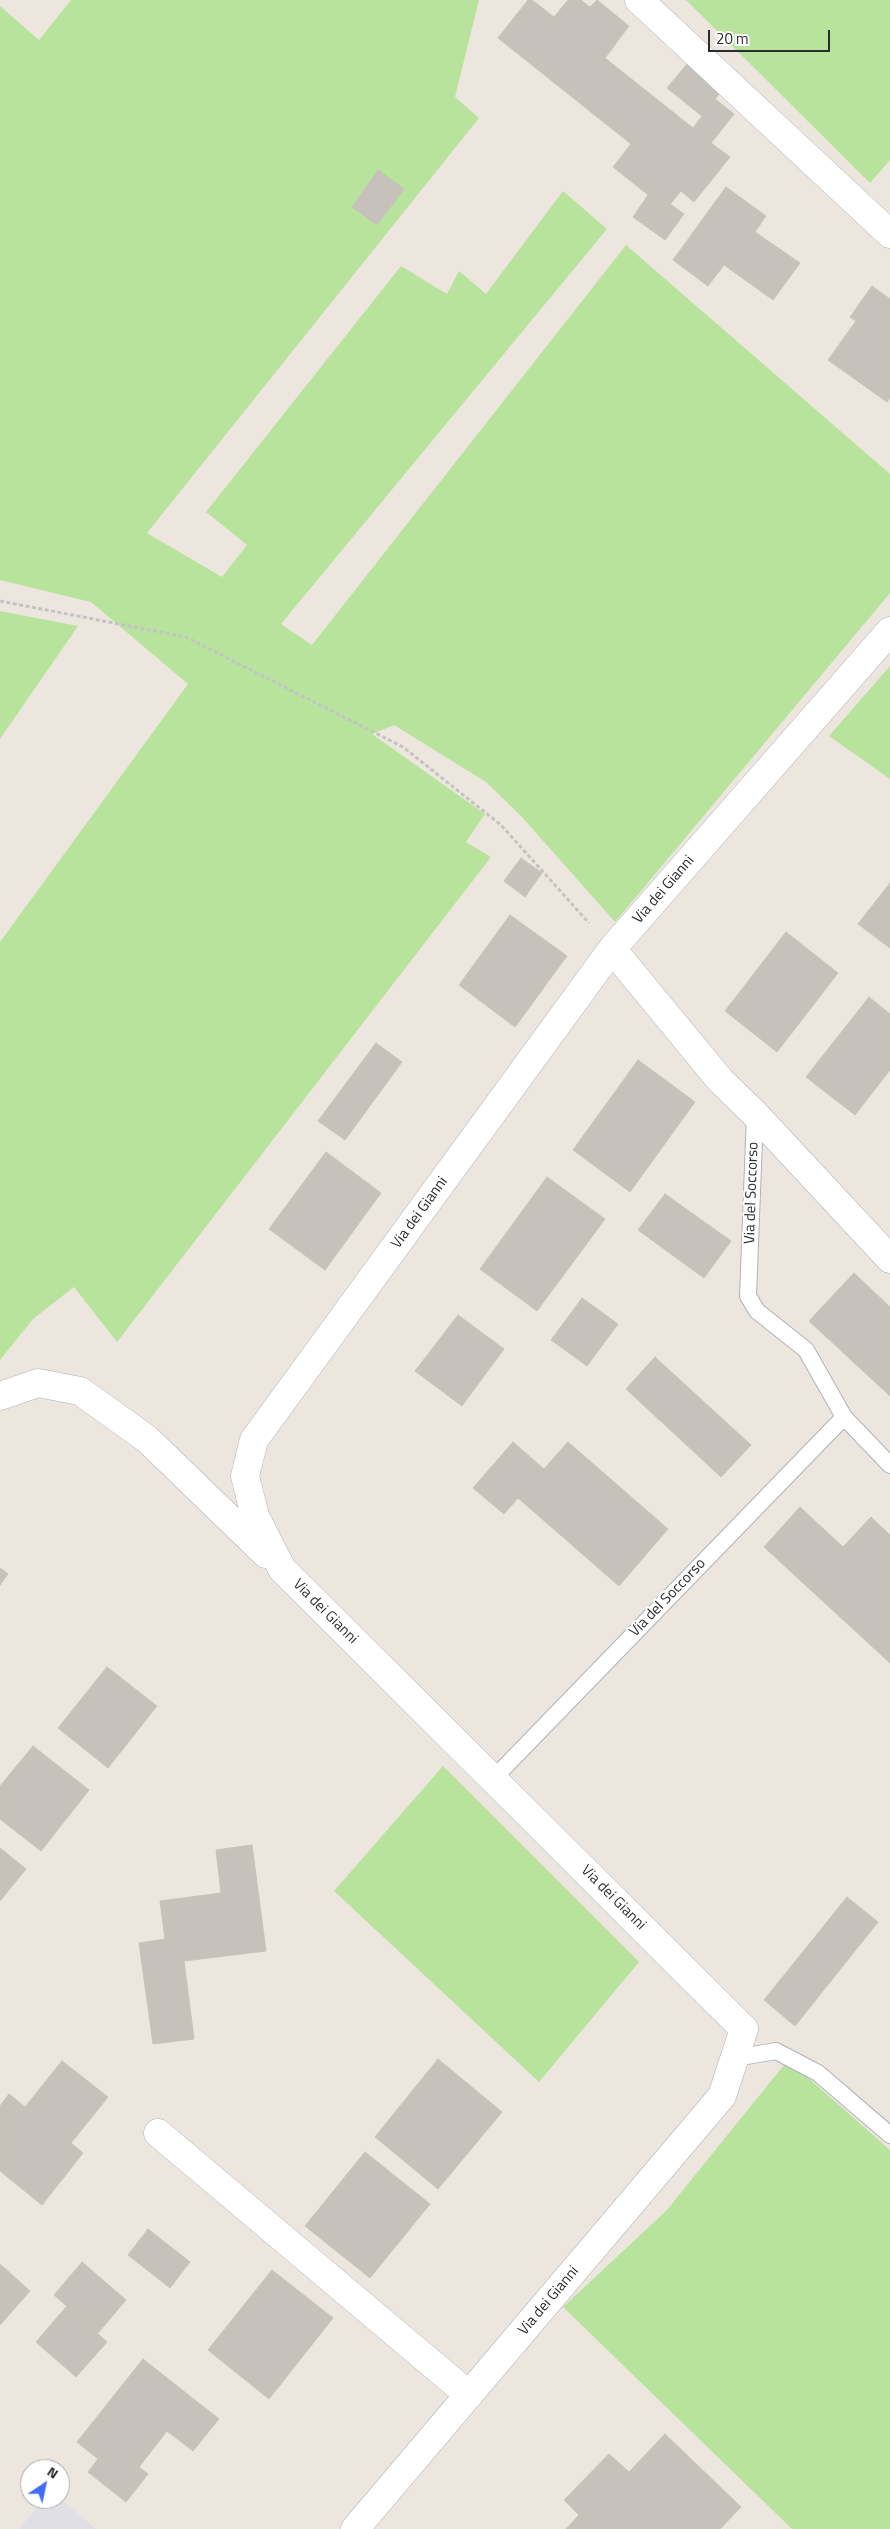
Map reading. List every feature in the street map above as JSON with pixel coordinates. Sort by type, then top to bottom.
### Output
[{"type":"street","points":[[638,0],[890,234]]},
{"type":"street","name":"Via dei Gianni","points":[[355,2529],[722,2096],[744,2029],[282,1569],[255,1516],[245,1476],[254,1440],[612,949],[890,631]]},
{"type":"street","name":"Via del Soccorso","points":[[612,949],[721,1081],[755,1114],[890,1259]]},
{"type":"street","points":[[0,1396],[38,1383],[80,1391],[147,1439],[282,1569]]},
{"type":"street","points":[[158,2133],[469,2395]]},
{"type":"lane","name":"Via del Soccorso","points":[[755,1114],[748,1296],[757,1311],[806,1350],[844,1416],[890,1465]]},
{"type":"lane","name":"Via del Soccorso","points":[[493,1779],[844,1416]]},
{"type":"lane","points":[[735,2058],[776,2052],[818,2073],[890,2135]]},
{"type":"path","points":[[0,602],[186,637],[404,747],[501,825],[612,949]]},
{"type":"shaded area","points":[[70,2507],[96,2529],[19,2529],[36,2509],[70,2509]]},
{"type":"green space","points":[[71,0],[479,0],[455,97],[479,118],[147,533],[222,577],[247,545],[206,512],[401,266],[447,294],[459,271],[486,294],[563,191],[607,229],[281,624],[312,645],[626,245],[890,474],[890,593],[615,922],[522,817],[486,782],[394,725],[372,734],[485,814],[466,842],[491,857],[117,1342],[74,1287],[33,1319],[0,1360],[0,942],[188,684],[91,602],[0,580],[0,6],[39,40]]},
{"type":"green space","points":[[686,0],[890,0],[890,160],[870,183]]},
{"type":"green space","points":[[0,611],[78,626],[0,739]]},
{"type":"green space","points":[[890,666],[890,779],[829,736]]},
{"type":"green space","points":[[443,1766],[639,1962],[539,2082],[334,1891]]},
{"type":"green space","points":[[788,2060],[890,2150],[890,2529],[792,2529],[563,2307],[666,2211]]},
{"type":"building","points":[[528,0],[532,0],[554,17],[568,0],[581,0],[590,7],[597,0],[629,26],[605,58],[693,128],[702,116],[667,88],[687,64],[721,92],[715,99],[734,114],[711,143],[730,157],[694,202],[681,191],[666,209],[613,167],[631,144],[498,38]]},
{"type":"building","points":[[378,170],[404,189],[377,225],[352,207]]},
{"type":"building","points":[[726,187],[766,216],[755,232],[800,263],[773,300],[724,265],[708,286],[673,260]]},
{"type":"building","points":[[648,195],[666,209],[670,204],[684,214],[665,240],[633,217]]},
{"type":"building","points":[[872,286],[890,299],[890,398],[887,402],[828,360],[856,321],[850,317]]},
{"type":"building","points":[[521,858],[542,873],[525,897],[504,881]]},
{"type":"building","points":[[890,883],[890,948],[858,924]]},
{"type":"building","points":[[510,915],[567,956],[515,1027],[459,985]]},
{"type":"building","points":[[786,932],[838,973],[777,1052],[725,1011]]},
{"type":"building","points":[[869,997],[890,1014],[890,1070],[855,1115],[806,1077]]},
{"type":"building","points":[[376,1043],[402,1062],[345,1140],[318,1121]]},
{"type":"building","points":[[638,1060],[695,1102],[630,1192],[573,1150]]},
{"type":"building","points":[[326,1152],[381,1193],[325,1270],[269,1229]]},
{"type":"building","points":[[547,1177],[605,1219],[537,1311],[480,1269]]},
{"type":"building","points":[[665,1194],[731,1241],[704,1278],[638,1230]]},
{"type":"building","points":[[854,1273],[890,1307],[890,1396],[809,1321]]},
{"type":"building","points":[[582,1298],[618,1324],[587,1366],[551,1340]]},
{"type":"building","points":[[458,1315],[504,1349],[462,1406],[415,1371]]},
{"type":"building","points":[[655,1357],[751,1445],[721,1477],[626,1389]]},
{"type":"building","points":[[513,1442],[544,1469],[568,1442],[668,1529],[619,1586],[518,1498],[504,1514],[473,1488]]},
{"type":"building","points":[[800,1507],[843,1547],[871,1517],[890,1535],[890,1663],[764,1547]]},
{"type":"building","points":[[0,1568],[8,1574],[0,1585]]},
{"type":"building","points":[[107,1667],[157,1706],[108,1768],[58,1728]]},
{"type":"building","points":[[33,1746],[89,1790],[41,1851],[0,1819],[0,1786]]},
{"type":"building","points":[[252,1845],[266,1951],[184,1961],[194,2039],[153,2044],[139,1943],[165,1939],[160,1901],[221,1893],[216,1850]]},
{"type":"building","points":[[0,1848],[26,1869],[0,1901]]},
{"type":"building","points":[[847,1897],[878,1922],[795,2026],[764,2000]]},
{"type":"building","points":[[438,2059],[502,2112],[438,2189],[375,2137]]},
{"type":"building","points":[[62,2061],[108,2097],[71,2143],[83,2153],[42,2205],[0,2171],[0,2106],[9,2094],[25,2107]]},
{"type":"building","points":[[365,2152],[430,2204],[370,2278],[305,2226]]},
{"type":"building","points":[[148,2229],[190,2262],[170,2288],[128,2255]]},
{"type":"building","points":[[82,2262],[126,2300],[98,2333],[54,2295]]},
{"type":"building","points":[[0,2264],[30,2291],[0,2325]]},
{"type":"building","points":[[272,2270],[333,2318],[269,2399],[208,2350]]},
{"type":"building","points":[[67,2306],[107,2342],[76,2377],[36,2342]]},
{"type":"building","points":[[143,2359],[219,2419],[193,2451],[167,2431],[139,2467],[148,2474],[126,2502],[88,2472],[98,2459],[77,2442]]},
{"type":"building","points":[[665,2434],[741,2507],[720,2529],[566,2529],[579,2515],[564,2500],[609,2454],[629,2472]]}]
